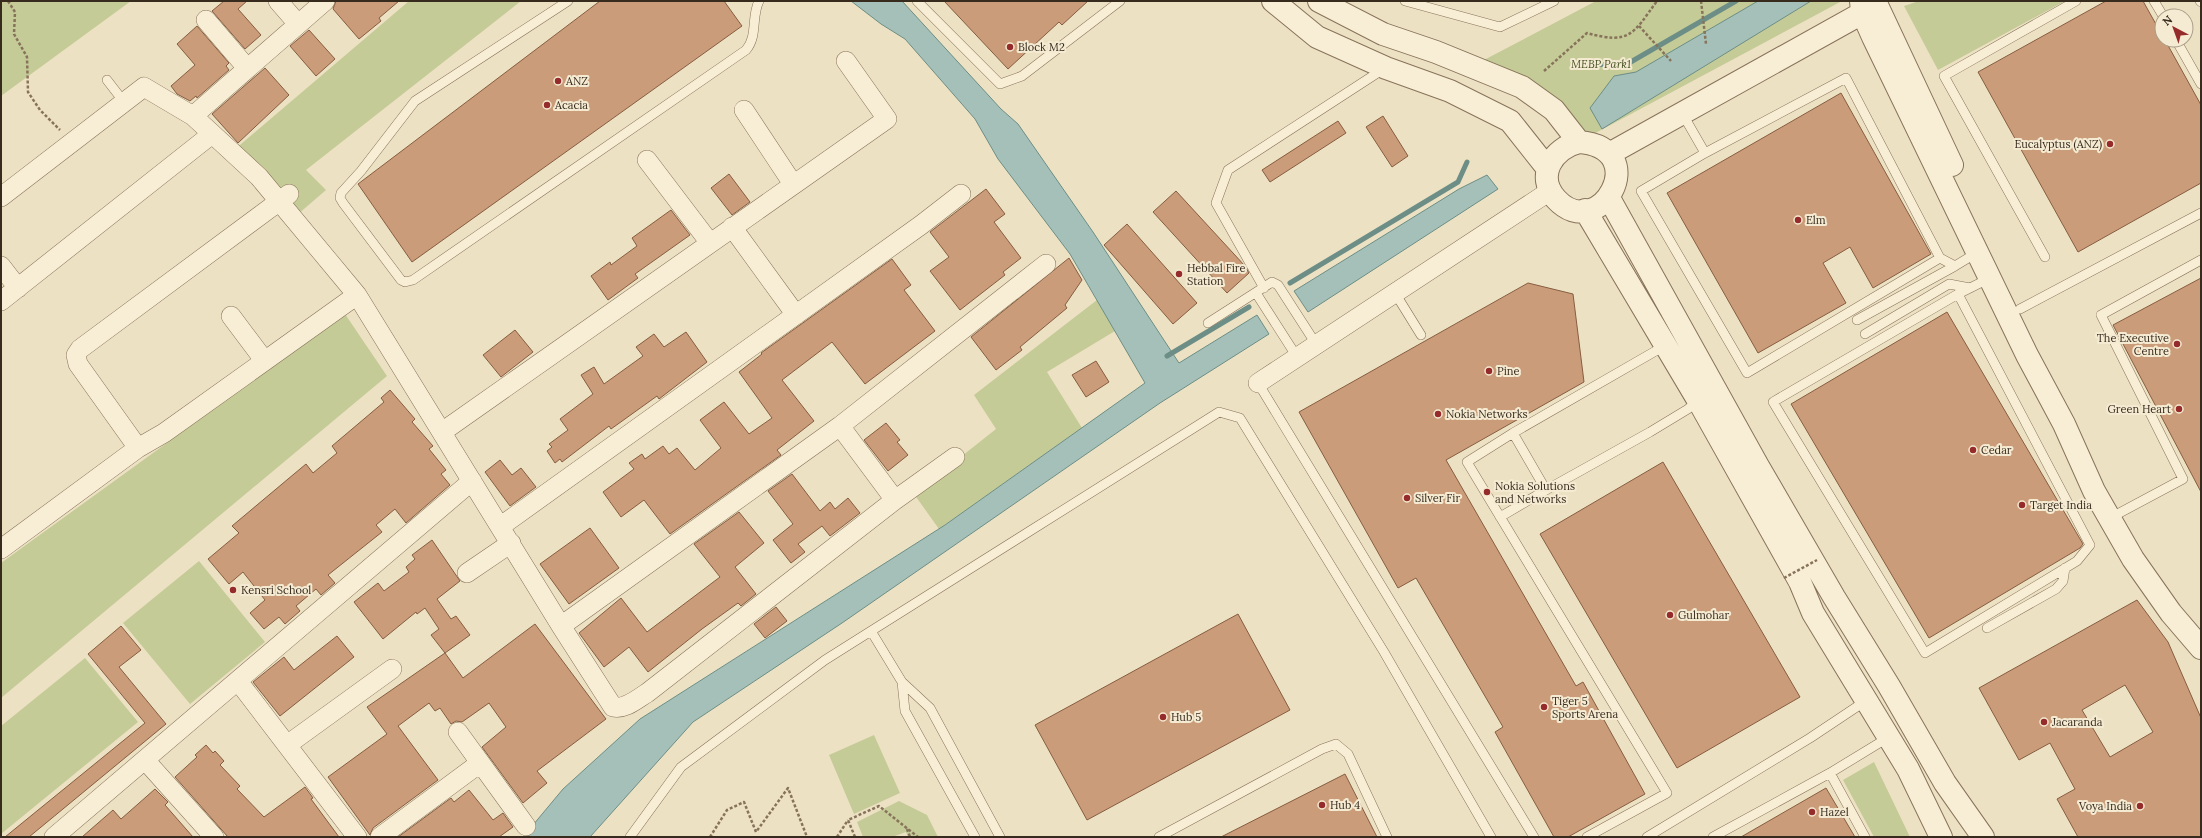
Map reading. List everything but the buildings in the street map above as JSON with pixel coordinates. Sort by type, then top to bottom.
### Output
[{"type":"street","points":[[278,1],[298,24]]},
{"type":"street","points":[[192,116],[326,1]]},
{"type":"street","points":[[1273,1],[1318,37],[1386,68],[1450,91],[1510,121],[1548,169]]},
{"type":"street","points":[[1319,1],[1383,34],[1436,52],[1522,87],[1554,110],[1579,142]]},
{"type":"street","points":[[1609,154],[1682,114],[1872,4]]},
{"type":"street","points":[[1872,4],[1978,252],[2064,424],[2094,491],[2115,516],[2178,599],[2201,626]]},
{"type":"street","points":[[1872,4],[2020,308],[2134,559],[2171,613],[2201,648]]},
{"type":"street","points":[[206,20],[247,68]]},
{"type":"street","points":[[442,432],[887,119],[846,61]]},
{"type":"street","points":[[1,197],[144,87],[192,116],[284,198],[357,295],[609,703],[619,708],[648,693],[895,500],[955,457]]},
{"type":"street","points":[[744,110],[793,184]]},
{"type":"street","points":[[1,301],[212,134]]},
{"type":"street","points":[[1579,142],[1590,142],[1600,146],[1609,154],[1615,164],[1617,176],[1615,187],[1609,198],[1600,206],[1577,211],[1566,207],[1556,200],[1550,191],[1548,169],[1552,159],[1559,150],[1568,144],[1579,142]]},
{"type":"street","points":[[647,160],[710,243]]},
{"type":"street","points":[[1258,382],[1550,191]]},
{"type":"street","points":[[501,526],[921,225],[961,194]]},
{"type":"street","points":[[138,448],[78,364],[76,355],[80,349],[284,198]]},
{"type":"street","points":[[1609,198],[1758,466],[1834,597],[1889,686],[1945,784],[1983,837]]},
{"type":"street","points":[[1585,210],[1698,400],[1800,582],[1814,613],[1908,769],[1941,837]]},
{"type":"street","points":[[732,227],[796,315]]},
{"type":"street","points":[[561,626],[840,426],[1046,264]]},
{"type":"street","points":[[1,266],[18,288]]},
{"type":"street","points":[[1,549],[138,448],[164,433],[264,360],[357,295]]},
{"type":"street","points":[[231,316],[264,360]]},
{"type":"street","points":[[840,426],[895,500]]},
{"type":"street","points":[[61,835],[145,760],[472,481]]},
{"type":"street","points":[[467,573],[511,543]]},
{"type":"street","points":[[287,745],[392,669]]},
{"type":"street","points":[[238,681],[357,837]]},
{"type":"street","points":[[458,732],[526,826]]},
{"type":"street","points":[[145,760],[214,837]]},
{"type":"street","points":[[380,837],[480,763]]},
{"type":"street","points":[[1945,784],[1964,837]]},
{"type":"lane","points":[[568,1],[415,101],[361,171],[341,193],[340,198],[343,203],[401,280],[405,282],[413,280],[746,50],[751,44],[753,36],[755,3]]},
{"type":"lane","points":[[917,1],[1000,84],[1022,76],[1120,1]]},
{"type":"lane","points":[[1405,1],[1500,27],[1554,1]]},
{"type":"lane","points":[[2045,257],[1944,76],[2076,1]]},
{"type":"lane","points":[[2181,48],[2201,84]]},
{"type":"lane","points":[[1296,357],[1216,203],[1228,170],[1386,68]]},
{"type":"lane","points":[[1940,258],[1747,373],[1642,191],[1705,153],[1846,78],[1940,258],[1955,266]]},
{"type":"lane","points":[[107,80],[124,102]]},
{"type":"lane","points":[[1682,114],[1705,153]]},
{"type":"lane","points":[[2020,308],[2201,213]]},
{"type":"lane","points":[[1857,320],[1978,252]]},
{"type":"lane","points":[[2115,516],[2183,479],[2101,315],[2201,260]]},
{"type":"lane","points":[[1958,294],[2090,545],[2077,561],[1925,653],[1773,402],[1958,294],[1990,278]]},
{"type":"lane","points":[[1208,323],[1272,282],[1278,285],[1316,344]]},
{"type":"lane","points":[[1865,334],[1949,284],[1970,288]]},
{"type":"lane","points":[[1395,293],[1421,335]]},
{"type":"lane","points":[[1587,837],[1667,793],[1467,462],[1513,433],[1666,345]]},
{"type":"lane","points":[[1258,382],[1534,837]]},
{"type":"lane","points":[[1500,517],[1650,432],[1698,400]]},
{"type":"lane","points":[[630,837],[681,767],[825,660],[1219,412],[1240,418],[1384,652],[1491,837]]},
{"type":"lane","points":[[1513,433],[1546,490]]},
{"type":"lane","points":[[1987,628],[2056,588],[2063,582],[2065,568]]},
{"type":"lane","points":[[871,631],[902,682],[930,708],[1000,837]]},
{"type":"lane","points":[[902,682],[905,711],[975,837]]},
{"type":"lane","points":[[1647,837],[1810,738],[1867,700]]},
{"type":"lane","points":[[1713,837],[1830,773],[1889,737]]},
{"type":"lane","points":[[1159,837],[1322,749],[1336,744],[1348,754],[1387,837]]},
{"type":"lane","points":[[1830,773],[1865,837]]},
{"type":"path","points":[[8,1],[15,12],[14,34],[27,57],[28,92],[40,110],[72,141]]},
{"type":"path","points":[[1544,71],[1587,32],[1609,39],[1627,37],[1639,26],[1657,1]]},
{"type":"path","points":[[1701,1],[1706,44]]},
{"type":"path","points":[[1639,26],[1671,62]]},
{"type":"path","points":[[1784,578],[1817,560]]},
{"type":"path","points":[[710,837],[727,810],[744,802],[756,832],[788,788],[807,837]]},
{"type":"path","points":[[837,837],[848,820],[879,806],[918,837]]},
{"type":"path","points":[[848,820],[855,837]]},
{"type":"path","points":[[907,828],[910,837]]},
{"type":"green space","points":[[1,1],[131,1],[1,96]]},
{"type":"green space","points":[[409,1],[521,1],[306,170],[326,190],[297,215],[234,150]]},
{"type":"green space","name":"MEBP Park1","points":[[1596,1],[1842,1],[1588,137],[1543,88],[1484,60]]},
{"type":"green space","points":[[1919,1],[2065,1],[1938,70],[1904,6]]},
{"type":"green space","points":[[1097,300],[1115,331],[1047,372],[1082,428],[939,529],[914,494],[996,429],[974,395]]},
{"type":"green space","points":[[345,314],[387,376],[1,698],[1,563]]},
{"type":"green space","points":[[199,561],[265,642],[190,704],[123,623]]},
{"type":"green space","points":[[85,658],[138,722],[1,834],[1,726]]},
{"type":"green space","points":[[874,735],[900,793],[854,814],[829,755]]},
{"type":"green space","points":[[1874,762],[1910,837],[1874,837],[1843,780]]},
{"type":"green space","points":[[899,801],[927,815],[938,837],[908,837],[906,832],[892,837],[863,837],[857,822]]},
{"type":"water","points":[[851,1],[902,1],[1001,109],[1018,124],[1093,232],[1179,363],[1257,315],[1269,334],[1160,403],[842,623],[693,722],[590,837],[523,837],[563,789],[640,719],[945,525],[1145,383],[1070,254],[998,159],[975,119],[905,39],[881,24]]},
{"type":"water","points":[[1758,1],[1811,1],[1602,129],[1590,108],[1614,76],[1636,72]]},
{"type":"water","points":[[1487,175],[1498,189],[1308,312],[1294,291],[1459,189]]},
{"type":"waterway","points":[[1574,66],[1629,63],[1736,1]]},
{"type":"waterway","points":[[1290,283],[1458,182],[1467,162]]},
{"type":"waterway","points":[[1167,356],[1249,307]]},
{"type":"place","name":"Block M2","points":[[1010,47]]},
{"type":"place","name":"ANZ","points":[[558,81]]},
{"type":"place","name":"Acacia","points":[[547,105]]},
{"type":"place","name":"Eucalyptus (ANZ)","points":[[2110,144]]},
{"type":"place","name":"Elm","points":[[1798,220]]},
{"type":"place","name":"Hebbal Fire Station","points":[[1179,274]]},
{"type":"place","name":"The Executive Centre","points":[[2177,344]]},
{"type":"place","name":"Pine","points":[[1489,371]]},
{"type":"place","name":"Green Heart","points":[[2179,409]]},
{"type":"place","name":"Nokia Networks","points":[[1438,414]]},
{"type":"place","name":"Cedar","points":[[1973,450]]},
{"type":"place","name":"Nokia Solutions and Networks","points":[[1487,492]]},
{"type":"place","name":"Silver Fir","points":[[1407,498]]},
{"type":"place","name":"Target India","points":[[2022,505]]},
{"type":"place","name":"Kensri School","points":[[233,590]]},
{"type":"place","name":"Gulmohar","points":[[1670,615]]},
{"type":"place","name":"Tiger 5 Sports Arena","points":[[1544,707]]},
{"type":"place","name":"Hub 5","points":[[1163,717]]},
{"type":"place","name":"Jacaranda","points":[[2044,722]]},
{"type":"place","name":"Hub 4","points":[[1322,805]]},
{"type":"place","name":"Voya India","points":[[2140,806]]},
{"type":"place","name":"Hazel","points":[[1812,812]]}]
